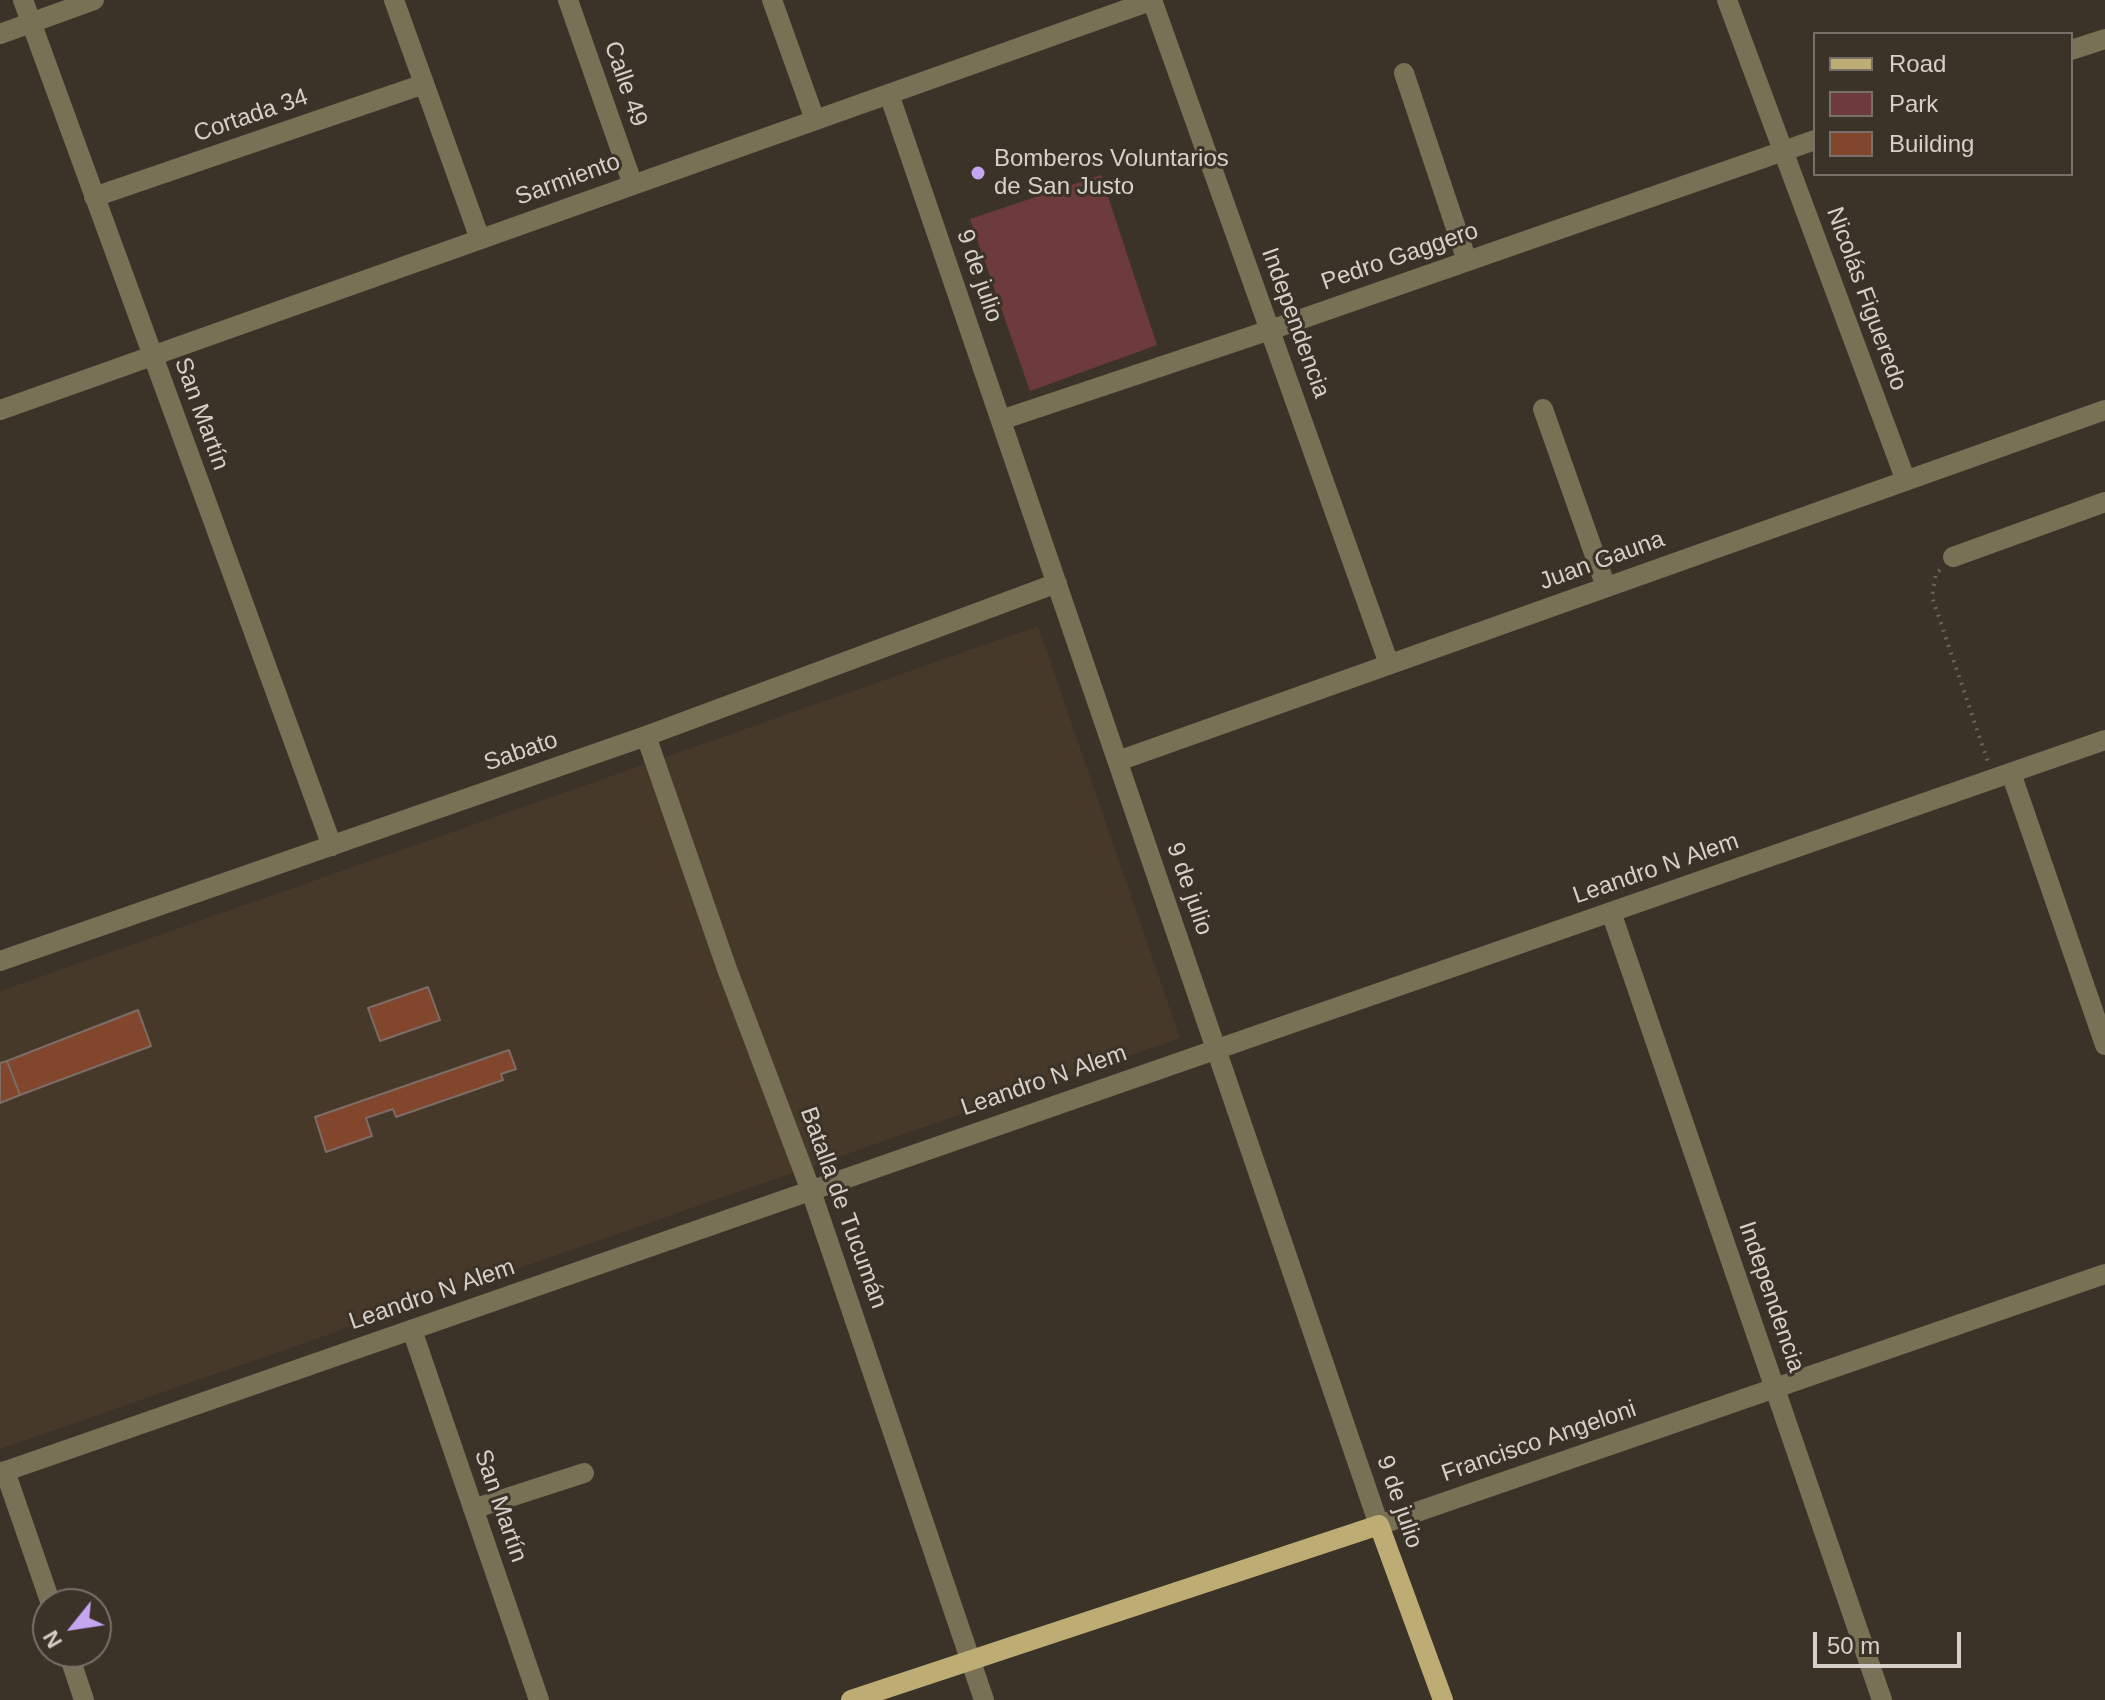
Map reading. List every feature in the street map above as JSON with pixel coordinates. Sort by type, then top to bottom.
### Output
[{"type":"main road","name":"Francisco Angeloni","points":[[851,1700],[1379,1525]]},
{"type":"main road","name":"9 de julio","points":[[1379,1525],[1443,1700]]},
{"type":"street","name":"San Martín","points":[[23,0],[332,846]]},
{"type":"street","points":[[0,34],[94,0]]},
{"type":"street","points":[[394,0],[480,239]]},
{"type":"street","name":"Calle 49","points":[[568,0],[633,185]]},
{"type":"street","points":[[772,0],[815,120]]},
{"type":"street","name":"Sarmiento","points":[[0,410],[1152,0]]},
{"type":"street","name":"Independencia","points":[[1152,0],[1389,664]]},
{"type":"street","name":"Nicolás Figueredo","points":[[1727,0],[1906,481]]},
{"type":"street","points":[[2073,49],[2105,39]]},
{"type":"street","points":[[1404,73],[1467,261]]},
{"type":"street","name":"Cortada 34","points":[[94,197],[424,84]]},
{"type":"street","name":"9 de julio","points":[[889,94],[1379,1525]]},
{"type":"street","name":"Pedro Gaggero","points":[[1001,420],[1813,141]]},
{"type":"street","points":[[1543,409],[1606,587]]},
{"type":"street","name":"Juan Gauna","points":[[1118,761],[2105,410]]},
{"type":"street","points":[[1953,557],[2105,502]]},
{"type":"street","name":"Sabato","points":[[0,961],[646,736],[1057,583]]},
{"type":"street","name":"Batalla de Tucumán","points":[[646,736],[727,969],[811,1191],[984,1700]]},
{"type":"street","name":"Leandro N Alem","points":[[3,1472],[2105,740]]},
{"type":"street","points":[[2002,776],[2105,1045]]},
{"type":"street","name":"Independencia","points":[[1611,912],[1882,1700]]},
{"type":"street","name":"Francisco Angeloni","points":[[1379,1525],[2105,1274]]},
{"type":"street","name":"San Martín","points":[[412,1330],[539,1700]]},
{"type":"street","points":[[3,1472],[45,1588]]},
{"type":"street","points":[[473,1509],[584,1473]]},
{"type":"street","points":[[73,1668],[84,1700]]},
{"type":"path","points":[[1953,557],[1936,573],[1932,597],[2002,776]]},
{"type":"shaded area","points":[[1038,626],[1180,1038],[0,1449],[0,991]]},
{"type":"green space","points":[[1101,175],[1157,345],[1030,391],[970,219]]},
{"type":"building","points":[[428,987],[440,1020],[380,1041],[368,1008]]},
{"type":"building","points":[[138,1010],[151,1046],[20,1095],[7,1061]]},
{"type":"building","points":[[509,1050],[516,1069],[501,1074],[503,1080],[396,1117],[393,1109],[366,1118],[372,1136],[326,1152],[315,1117]]},
{"type":"building","points":[[7,1061],[20,1095],[0,1103],[0,1063]]},
{"type":"place","name":"Bomberos Voluntarios de San Justo","points":[[978,173]]}]
